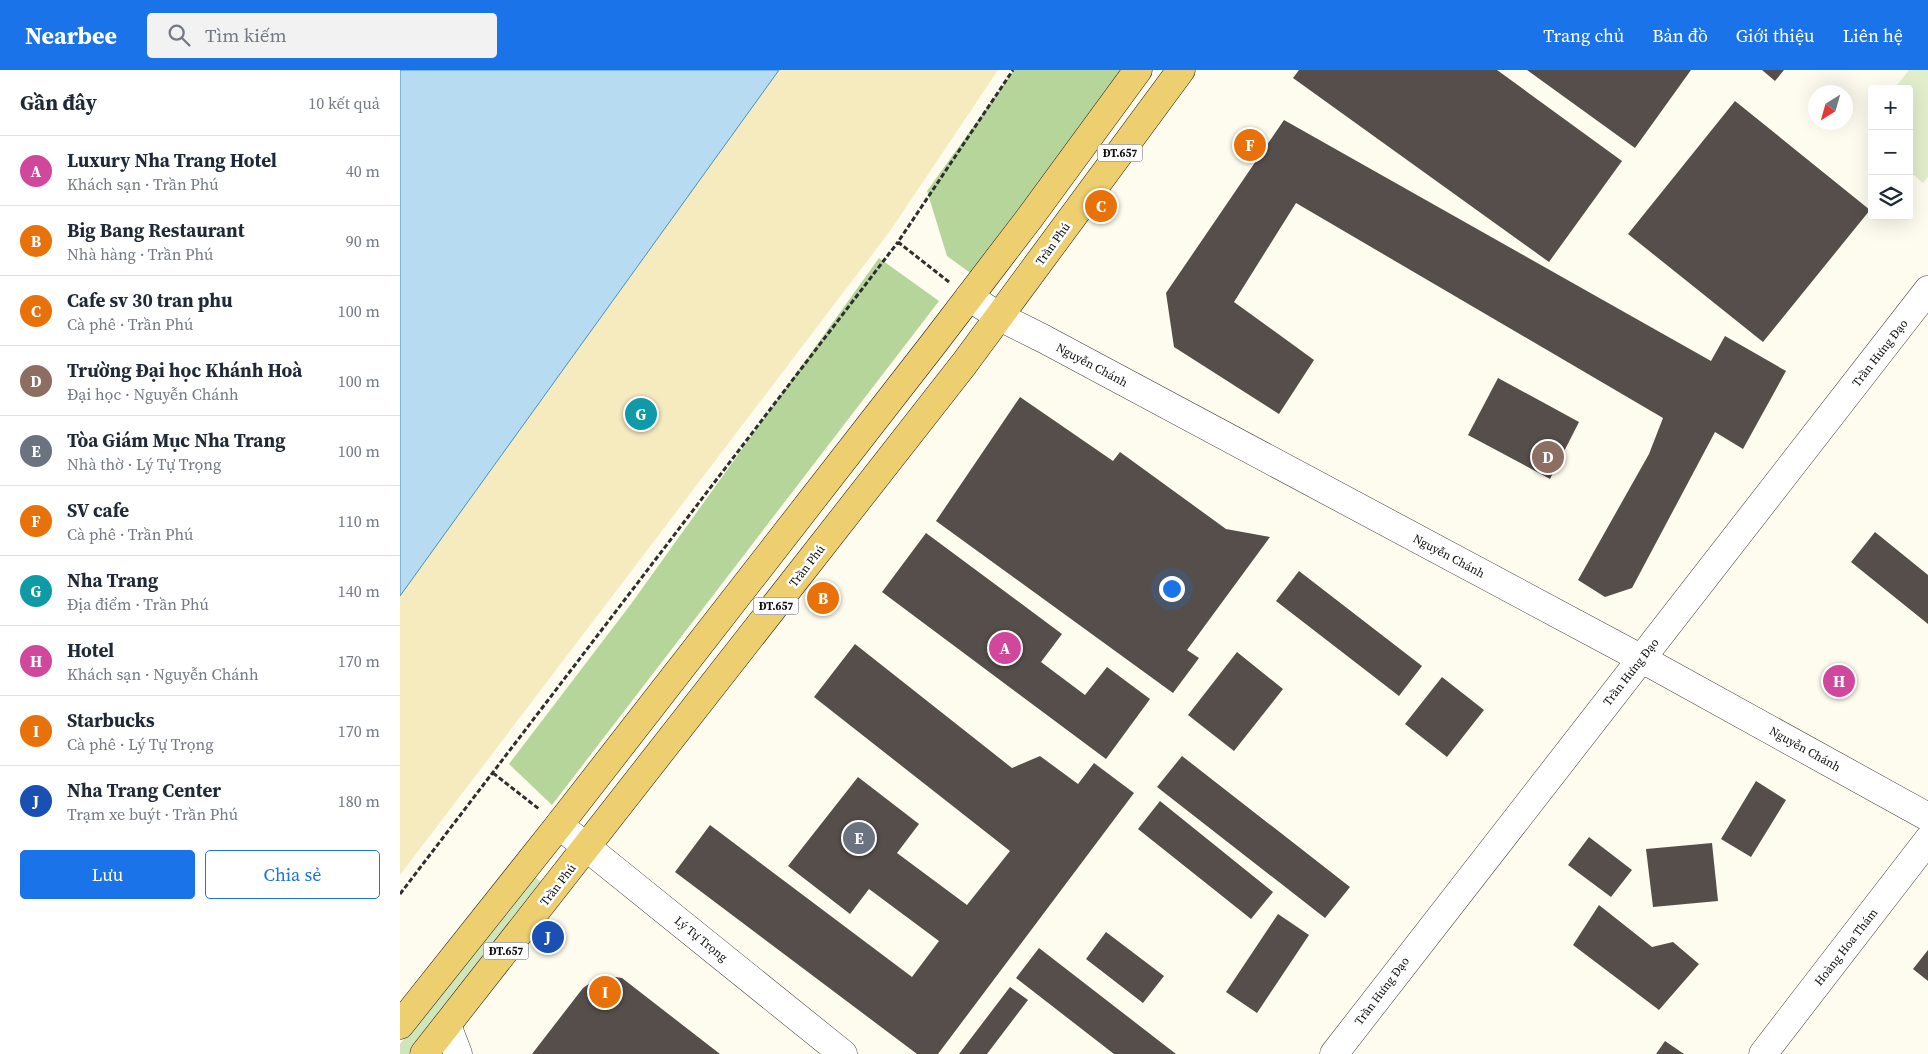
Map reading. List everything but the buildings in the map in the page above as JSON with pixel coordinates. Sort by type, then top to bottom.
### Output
[{"type":"main road","name":"ĐT.657","points":[[400,1026],[1032,216],[1138,70]]},
{"type":"main road","name":"Trần Phú","points":[[424,1054],[1000,317],[1181,70]]},
{"type":"street","name":"Trần Hưng Đạo","points":[[1334,1054],[1928,290]]},
{"type":"street","name":"Nguyễn Chánh","points":[[969,297],[1000,317],[1642,659],[1928,817]]},
{"type":"street","name":"Lý Tự Trọng","points":[[559,824],[843,1054]]},
{"type":"street","name":"Hoàng Hoa Thám","points":[[1763,1054],[1928,840]]},
{"type":"street","points":[[447,1025],[458,1054]]},
{"type":"path","points":[[400,894],[898,242],[1013,70]]},
{"type":"path","points":[[898,242],[969,297]]},
{"type":"path","points":[[493,773],[559,824]]},
{"type":"green space","points":[[1014,70],[1130,70],[976,277],[947,256],[927,191]]},
{"type":"green space","points":[[1909,70],[1928,70],[1928,177],[1923,183],[1913,174],[1913,85],[1897,85]]},
{"type":"green space","points":[[879,258],[939,301],[552,805],[509,764],[631,604]]},
{"type":"green space","points":[[533,875],[542,883],[408,1054],[400,1054],[400,1044]]},
{"type":"sand","points":[[779,70],[998,70],[890,231],[400,875],[400,596]]},
{"type":"water","points":[[400,70],[779,70],[400,596]]},
{"type":"place","name":"SV cafe","points":[[1250,145]]},
{"type":"place","name":"Cafe sv 30 tran phu","points":[[1101,206]]},
{"type":"place","name":"Nha Trang","points":[[641,414]]},
{"type":"place","name":"Trường Đại học Khánh Hoà","points":[[1548,457]]},
{"type":"place","name":"Big Bang Restaurant","points":[[823,598]]},
{"type":"place","name":"Luxury Nha Trang Hotel","points":[[1005,648]]},
{"type":"place","name":"Hotel","points":[[1839,681]]},
{"type":"place","name":"Tòa Giám Mục Nha Trang","points":[[859,838]]},
{"type":"place","name":"Nha Trang Center","points":[[548,937]]},
{"type":"place","name":"Starbucks","points":[[605,992]]}]
